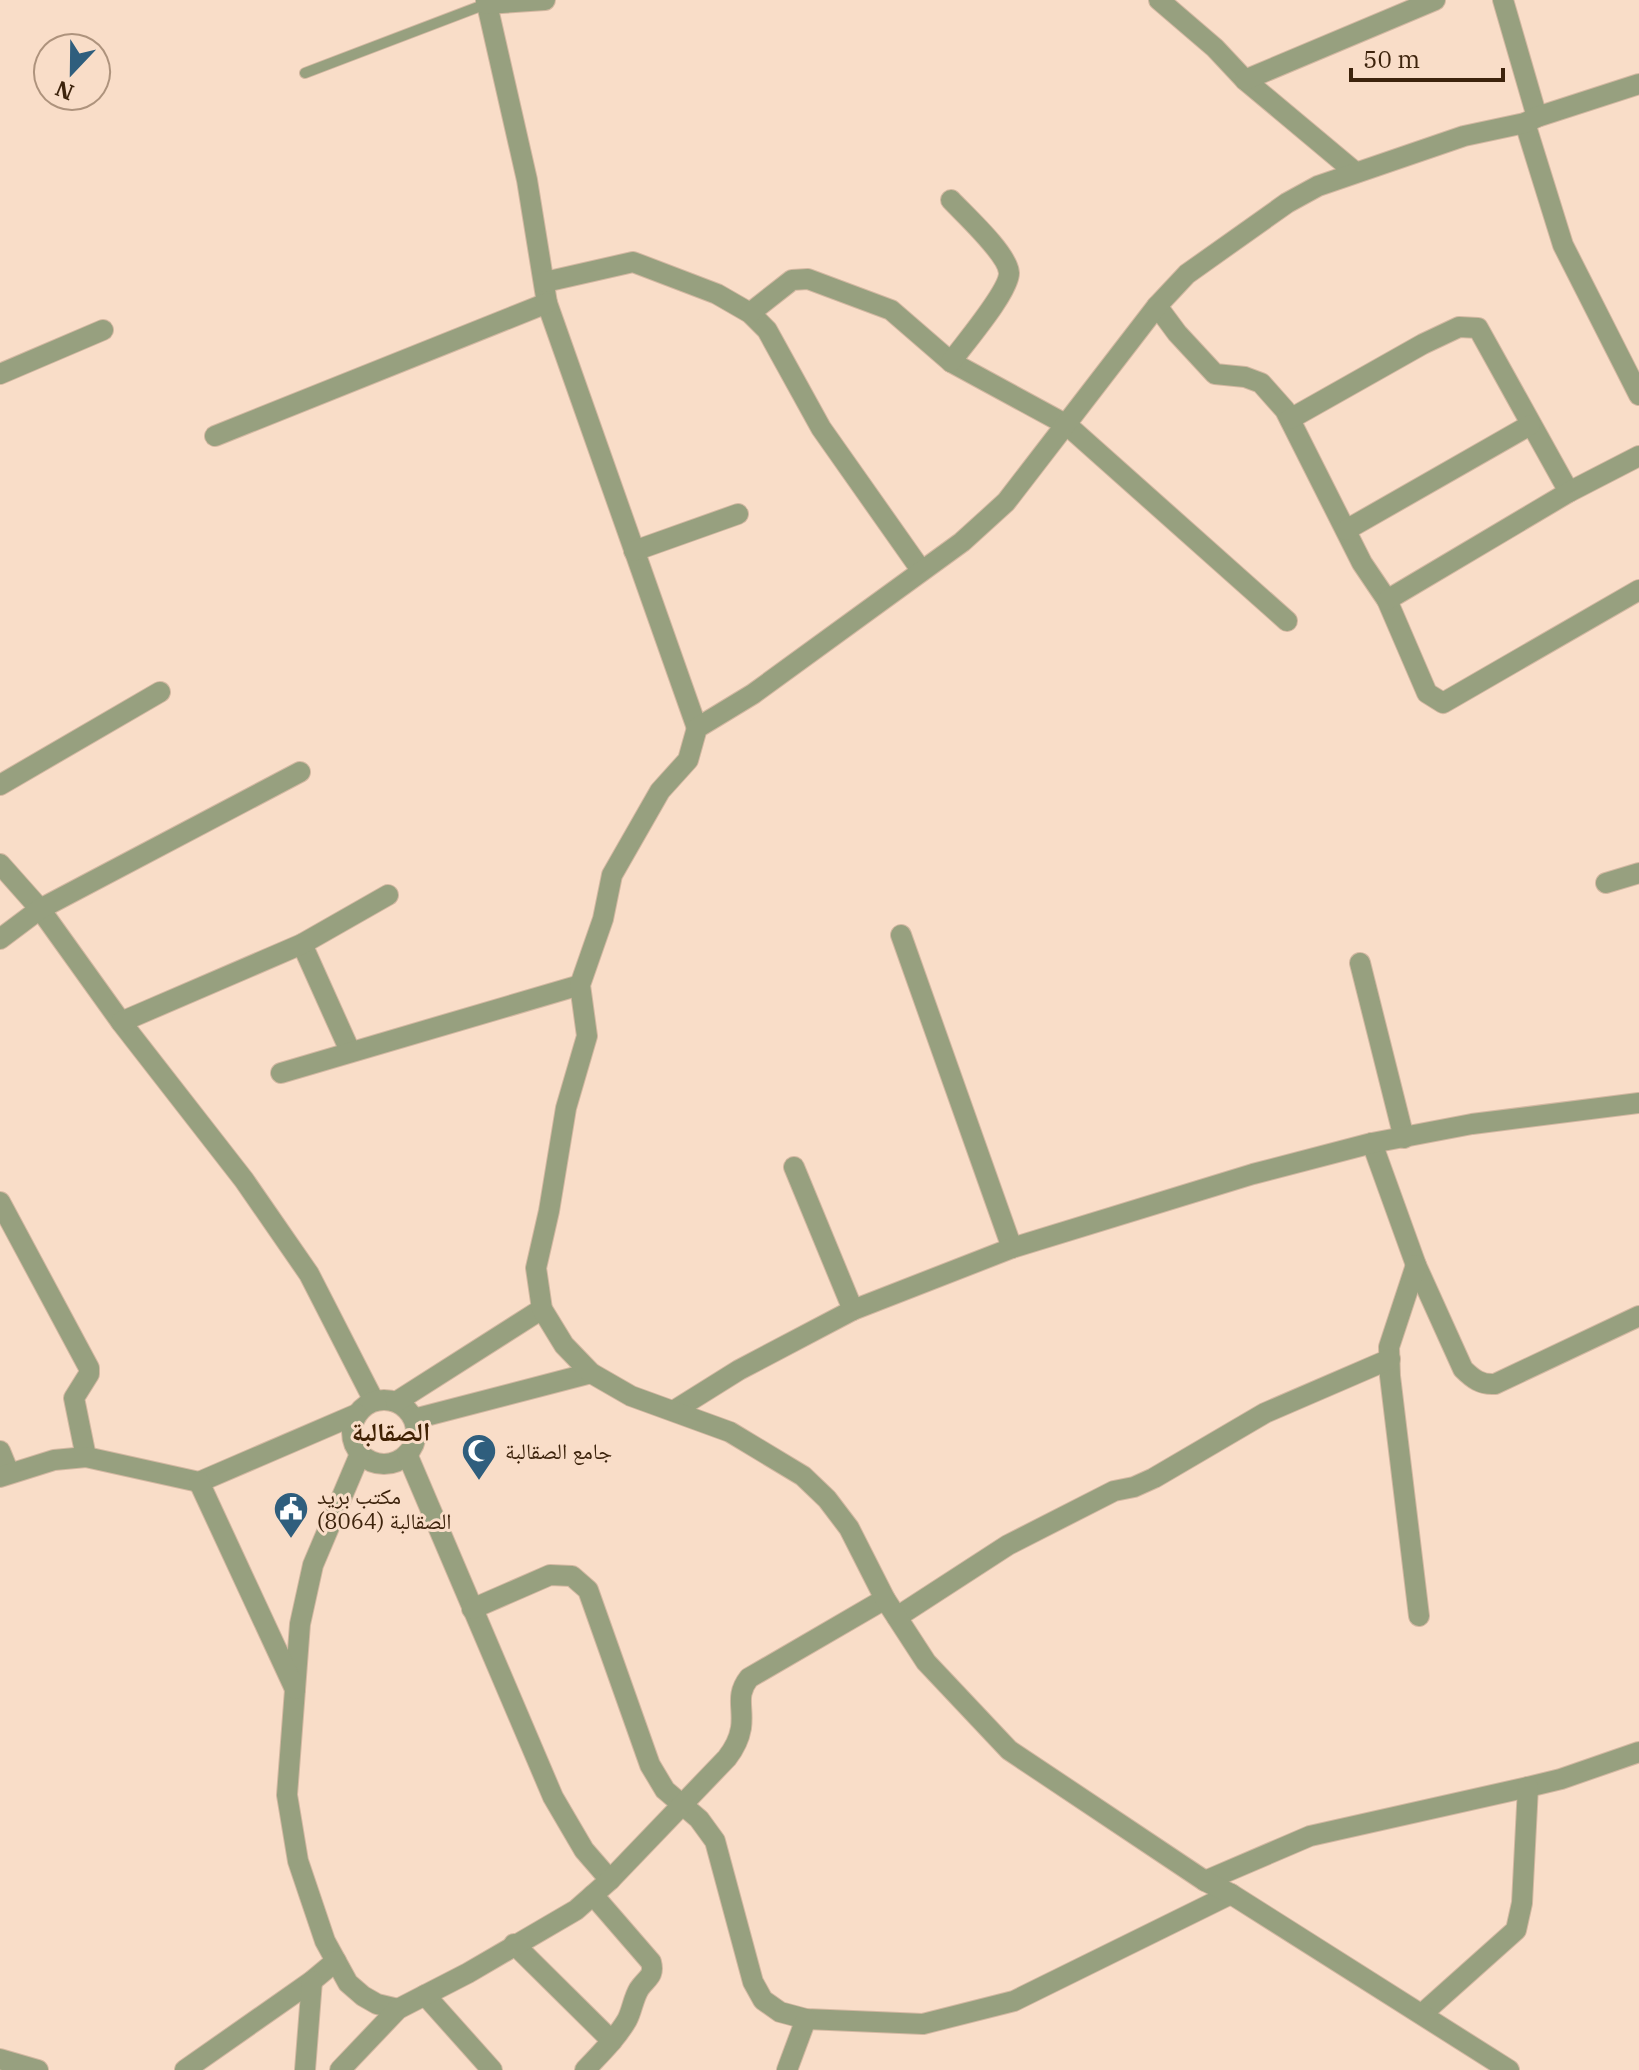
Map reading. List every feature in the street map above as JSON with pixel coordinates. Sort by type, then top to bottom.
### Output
[{"type":"street","points":[[545,0],[486,2],[527,180],[546,292],[697,728],[688,760],[660,791],[612,875],[603,919],[580,985],[587,1036],[566,1108],[536,1268],[542,1309],[564,1345],[591,1373],[631,1396],[730,1432],[803,1476],[827,1499],[849,1528],[885,1599],[926,1662],[1009,1750],[1205,1881],[1231,1894],[1509,2070]]},
{"type":"street","points":[[1159,0],[1215,48],[1245,80],[1355,172]]},
{"type":"street","points":[[1245,80],[1435,0]]},
{"type":"street","points":[[1503,0],[1563,245],[1639,395]]},
{"type":"street","points":[[697,728],[753,694],[989,519],[1067,425],[1157,306],[1187,274],[1287,203],[1318,186],[1355,172],[1464,136],[1531,120],[1639,84]]},
{"type":"street","points":[[951,200],[1002,257],[1009,273],[1002,293],[951,362]]},
{"type":"street","points":[[215,436],[546,292],[633,262],[717,294],[750,313],[767,330],[821,428],[921,570]]},
{"type":"street","points":[[750,313],[792,280],[808,279],[891,310],[951,362],[1067,425],[1287,621]]},
{"type":"street","points":[[1157,306],[1215,374],[1245,377],[1261,383],[1285,410],[1362,563],[1387,600],[1427,693],[1443,703],[1639,590]]},
{"type":"street","points":[[1290,419],[1423,344],[1459,327],[1478,328],[1569,492]]},
{"type":"street","points":[[0,374],[103,330]]},
{"type":"street","points":[[1346,530],[1530,425]]},
{"type":"street","points":[[1387,600],[1569,492],[1639,456]]},
{"type":"street","points":[[634,551],[738,514]]},
{"type":"street","points":[[0,785],[160,692]]},
{"type":"street","points":[[0,939],[40,909],[300,772]]},
{"type":"street","points":[[0,864],[40,909],[121,1022],[244,1180],[309,1274],[374,1401]]},
{"type":"street","points":[[1606,883],[1639,873]]},
{"type":"street","points":[[121,1022],[302,944],[388,895]]},
{"type":"street","points":[[901,935],[1012,1248]]},
{"type":"street","points":[[302,944],[350,1051]]},
{"type":"street","points":[[1360,963],[1404,1138]]},
{"type":"street","points":[[281,1073],[580,985]]},
{"type":"street","points":[[675,1410],[739,1370],[853,1310],[1012,1248],[1253,1174],[1372,1143],[1472,1124],[1639,1103]]},
{"type":"street","points":[[1372,1143],[1416,1265],[1463,1369],[1474,1379],[1486,1385],[1495,1384],[1639,1316]]},
{"type":"street","points":[[794,1167],[853,1310]]},
{"type":"street","points":[[0,1202],[89,1368],[89,1374],[74,1398],[86,1457]]},
{"type":"street","points":[[1416,1265],[1389,1347],[1419,1616]]},
{"type":"street","points":[[396,1402],[542,1309]]},
{"type":"street","points":[[897,1617],[1008,1545],[1114,1491],[1154,1478],[1265,1413],[1390,1359]]},
{"type":"street","points":[[414,1419],[591,1373]]},
{"type":"street","points":[[0,1451],[4,1475],[68,1457],[86,1457],[199,1482],[357,1414],[374,1401],[396,1402],[404,1406],[414,1419],[416,1438],[407,1454],[389,1464],[369,1460],[360,1454],[352,1434],[357,1414]]},
{"type":"street","points":[[360,1454],[313,1565],[300,1624],[287,1795],[291,1829],[325,1941],[348,1983],[377,2004],[398,2009]]},
{"type":"street","points":[[407,1454],[553,1797],[584,1850],[610,1880]]},
{"type":"street","points":[[199,1482],[295,1690]]},
{"type":"street","points":[[472,1609],[550,1575],[572,1576],[588,1590],[650,1765],[665,1790],[699,1819],[715,1841],[753,1982],[763,2000],[780,2012],[806,2019],[923,2024],[1014,2001],[1231,1894]]},
{"type":"street","points":[[350,2067],[398,2009],[468,1973],[576,1910],[610,1880],[727,1758],[737,1743],[741,1727],[741,1688],[749,1678],[885,1599]]},
{"type":"street","points":[[1205,1881],[1310,1836],[1561,1779],[1639,1752]]},
{"type":"street","points":[[1422,2014],[1516,1930],[1522,1903],[1528,1787]]},
{"type":"street","points":[[585,2070],[629,2018],[639,1989],[651,1977],[653,1970],[651,1962],[593,1895]]},
{"type":"street","points":[[514,1944],[612,2041]]},
{"type":"street","points":[[200,2066],[336,1961]]},
{"type":"street","points":[[305,2070],[312,1981]]},
{"type":"street","points":[[425,1995],[492,2070]]},
{"type":"street","points":[[787,2070],[806,2019]]},
{"type":"street","points":[[0,2059],[38,2070]]},
{"type":"lane","points":[[305,73],[486,2]]},
{"type":"place","name":"جامع الصقالبة","points":[[479,1482]]},
{"type":"place","name":"مكتب بريد الصقالبة (8064)","points":[[291,1540]]},
{"type":"district","name":"الصقالبة","points":[[391,1432]]}]
